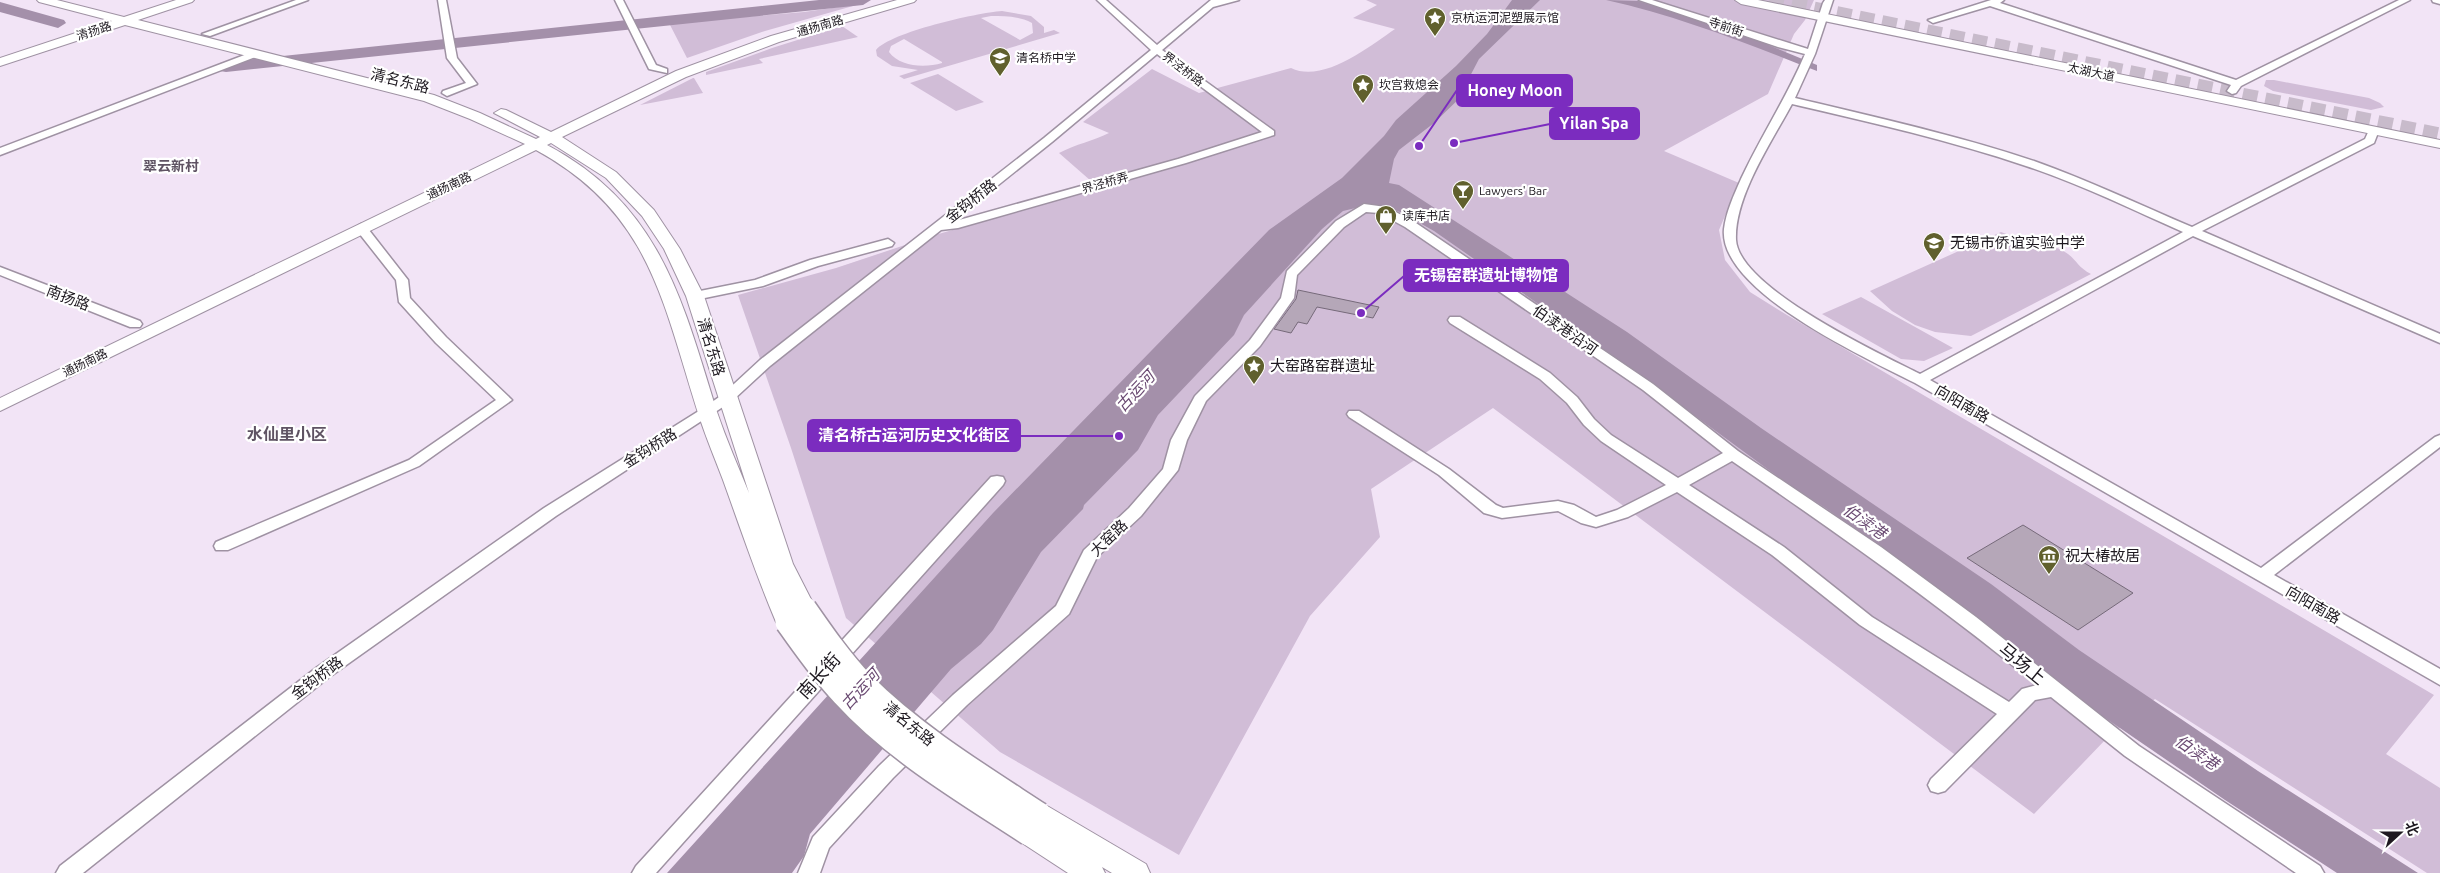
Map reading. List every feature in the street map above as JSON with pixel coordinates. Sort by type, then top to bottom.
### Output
[{"type":"main road","points":[[43,0],[126,18]]},
{"type":"main road","points":[[73,0],[126,18]]},
{"type":"main road","name":"清扬路","points":[[0,62],[174,0]]},
{"type":"main road","name":"清扬路","points":[[0,57],[188,0]]},
{"type":"main road","name":"通扬南路","points":[[0,405],[361,228],[664,71],[766,34],[886,0]]},
{"type":"main road","name":"通扬南路","points":[[0,390],[136,324],[536,137],[726,56],[776,39],[910,0]]},
{"type":"main road","name":"太湖大道","points":[[1741,0],[1826,9],[2440,144]]},
{"type":"main road","name":"太湖大道","points":[[1779,0],[2234,87],[2440,133]]},
{"type":"main road","name":"清名东路","points":[[126,18],[207,34],[447,93],[536,137],[609,196],[653,254],[696,367],[707,412],[770,583],[796,616]]},
{"type":"main road","name":"清名东路","points":[[126,18],[262,56],[429,98],[536,137],[593,161],[624,186],[648,213],[672,249],[695,296],[782,564],[796,616],[824,672],[868,717],[917,757],[1034,824],[1136,873]]},
{"type":"main road","name":"清名东路","points":[[1034,824],[1091,873]]},
{"type":"street","points":[[207,34],[304,0]]},
{"type":"street","points":[[442,0],[448,44],[452,58],[472,84],[447,93]]},
{"type":"street","points":[[619,0],[652,67],[664,71]]},
{"type":"street","name":"界泾桥路","points":[[1100,0],[1158,50],[1270,133]]},
{"type":"street","points":[[1213,2],[1235,0]]},
{"type":"street","name":"寺前街","points":[[1643,0],[1809,53]]},
{"type":"street","points":[[1932,20],[1996,2],[2234,87],[2406,0]]},
{"type":"street","points":[[2436,0],[2440,1]]},
{"type":"street","name":"金钩桥路","points":[[67,873],[322,673],[550,512],[727,398],[766,363],[1158,50],[1213,2]]},
{"type":"street","name":"向阳南路","points":[[1826,9],[1803,70],[1789,100],[1765,140],[1733,212],[1730,243],[1738,260],[1752,279],[1771,294],[1846,340],[1920,380],[2440,678]]},
{"type":"street","points":[[0,152],[262,56]]},
{"type":"street","points":[[1789,100],[1962,141],[2015,158],[2064,176],[2440,339]]},
{"type":"street","points":[[1920,380],[2192,232],[2370,141],[2374,130]]},
{"type":"street","name":"界泾桥弄","points":[[938,227],[954,225],[1270,133]]},
{"type":"street","name":"伯渎港沿河","points":[[1364,208],[1375,208],[1391,213],[1488,277],[1648,387],[1733,454]]},
{"type":"street","name":"大窑路","points":[[809,873],[820,843],[886,772],[960,700],[1063,610],[1090,554],[1135,512],[1170,470],[1179,440],[1200,400],[1255,343],[1287,298],[1291,274],[1340,224],[1364,208]]},
{"type":"street","points":[[222,546],[414,463],[505,400],[441,340],[404,299],[402,280],[361,228]]},
{"type":"street","points":[[695,296],[758,283],[814,264],[888,243]]},
{"type":"street","name":"南扬路","points":[[0,271],[136,324]]},
{"type":"street","points":[[1455,320],[1545,376],[1572,400],[1589,422],[1606,438],[1778,551],[1866,621],[2011,713]]},
{"type":"street","points":[[1354,414],[1444,472],[1490,509],[1502,513],[1558,506],[1566,507],[1588,520],[1599,522],[1623,513],[1733,454]]},
{"type":"street","points":[[2261,576],[2440,440]]},
{"type":"street","name":"马场上","points":[[1733,454],[1875,551],[1970,621],[2132,751],[2313,873]]},
{"type":"street","name":"南长街","points":[[642,873],[997,481]]},
{"type":"street","points":[[1938,784],[2029,694],[2054,689]]},
{"type":"shaded area","points":[[1366,0],[1814,0],[1805,20],[1794,34],[1768,94],[1664,151],[1739,183],[1719,230],[1725,260],[1750,292],[1787,315],[2434,695],[2386,754],[2440,788],[2440,873],[2427,873],[2155,699],[2107,738],[2034,814],[1493,408],[1371,489],[1380,537],[1310,616],[1179,855],[1000,752],[846,618],[791,448],[738,295],[836,268],[935,235],[1099,188],[1059,153],[1109,133],[1083,122],[1152,69],[1199,93],[1291,68],[1304,72],[1331,67],[1360,53],[1395,29],[1353,18],[1377,5]]},
{"type":"shaded area","points":[[860,4],[765,31],[687,58],[669,23],[804,12]]},
{"type":"shaded area","points":[[1002,11],[1031,16],[1044,27],[1044,33],[1054,30],[1060,33],[904,79],[899,76],[918,70],[892,66],[877,56],[876,50],[885,43],[916,30],[955,19]],"holes":[[[991,16],[1012,17],[1032,23],[1033,33],[1020,40],[981,18]],[[904,39],[942,62],[942,63],[921,66],[900,61],[889,52],[891,46]]]},
{"type":"shaded area","points":[[842,26],[858,37],[759,59],[763,63],[706,75],[706,72],[772,48]]},
{"type":"shaded area","points":[[938,74],[984,102],[956,111],[910,83]]},
{"type":"shaded area","points":[[693,78],[703,93],[640,105]]},
{"type":"shaded area","points":[[2266,80],[2369,98],[2384,107],[2371,110],[2273,91],[2264,86]]},
{"type":"shaded area","points":[[2001,232],[2060,249],[2091,274],[1971,336],[1935,332],[1915,325],[1892,311],[1870,291]]},
{"type":"shaded area","points":[[1861,297],[1953,348],[1924,361],[1901,359],[1822,314]]},
{"type":"water","points":[[1512,0],[1540,0],[1479,59],[1468,80],[1466,92],[1434,123],[1399,150],[1394,159],[1389,183],[1399,185],[1627,332],[1761,428],[1991,584],[2079,650],[2258,771],[2418,873],[2337,873],[2225,800],[2098,713],[1964,608],[1827,509],[1785,482],[1630,368],[1434,231],[1400,212],[1379,205],[1343,211],[1322,229],[1244,315],[1234,335],[1158,415],[1138,450],[1041,552],[993,630],[981,644],[951,669],[810,834],[804,856],[792,873],[667,873],[993,513],[1269,230],[1342,178],[1384,136],[1396,120],[1456,66],[1487,34]]},
{"type":"water","points":[[1606,0],[1638,1],[1749,37],[1817,65],[1817,71],[1687,22]]},
{"type":"building","points":[[1298,290],[1379,307],[1373,318],[1317,307],[1307,324],[1298,322],[1291,333],[1274,329],[1296,299]]},
{"type":"building","name":"祝大椿故居","points":[[2023,525],[2133,593],[2078,630],[1967,558]]},
{"type":"waterway","points":[[226,67],[863,0]]},
{"type":"waterway","points":[[0,7],[58,23]]},
{"type":"tunnel","points":[[1769,0],[2440,135]]},
{"type":"place","name":"京杭运河泥塑展示馆","points":[[1435,37]]},
{"type":"place","name":"清名桥中学","points":[[1000,77]]},
{"type":"place","name":"坎宫救熄会","points":[[1363,104]]},
{"type":"place","name":"Yilan Spa","points":[[1454,143]]},
{"type":"place","name":"Honey Moon","points":[[1419,146]]},
{"type":"place","name":"Lawyers' Bar","points":[[1463,210]]},
{"type":"place","name":"读库书店","points":[[1386,235]]},
{"type":"place","name":"无锡市侨谊实验中学","points":[[1934,262]]},
{"type":"place","name":"无锡窑群遗址博物馆","points":[[1361,313]]},
{"type":"place","name":"大窑路窑群遗址","points":[[1254,385]]},
{"type":"place","name":"清名桥古运河历史文化街区","points":[[1119,436]]},
{"type":"place","name":"祝大椿故居","points":[[2049,575]]},
{"type":"district","name":"翠云新村","points":[[171,166]]},
{"type":"district","name":"水仙里小区","points":[[287,434]]},
{"type":"water label","name":"古运河","points":[[1135,391]]},
{"type":"water label","name":"伯渎港","points":[[1865,521]]},
{"type":"water label","name":"古运河","points":[[860,689]]},
{"type":"water label","name":"伯渎港","points":[[2197,752]]}]
